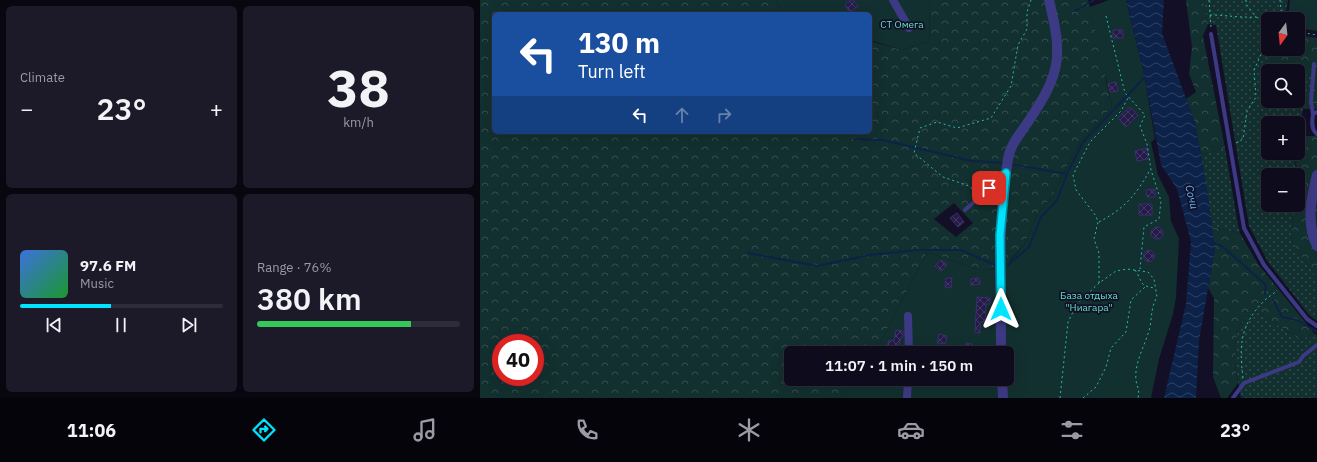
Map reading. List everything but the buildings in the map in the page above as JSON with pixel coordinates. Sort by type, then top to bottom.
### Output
[{"type":"street","points":[[894,0],[909,28]]},
{"type":"street","points":[[1001,346],[1000,235],[1006,173],[1010,150],[1047,94],[1056,68],[1059,52],[1057,33],[1049,0]]},
{"type":"street","points":[[1317,175],[1310,213],[1313,239],[1317,246]]},
{"type":"street","points":[[908,316],[909,346]]},
{"type":"street","points":[[907,398],[908,386]]},
{"type":"street","points":[[1002,386],[1003,398]]},
{"type":"lane","points":[[1211,34],[1244,228],[1264,265],[1307,319],[1317,326]]},
{"type":"lane","points":[[1314,64],[1311,102],[1315,113],[1313,129],[1317,134]]},
{"type":"lane","points":[[965,210],[1006,173]]},
{"type":"lane","points":[[1233,398],[1244,383],[1299,362],[1303,356],[1317,344]]},
{"type":"path","points":[[981,196],[969,186],[943,177],[914,153],[920,128],[937,122],[957,128],[991,118],[1011,86],[1018,45],[1026,29],[1027,12],[1031,0]]},
{"type":"path","points":[[1209,0],[1211,34]]},
{"type":"path","points":[[1246,0],[1246,4],[1256,17]]},
{"type":"path","points":[[1280,0],[1281,12]]},
{"type":"path","points":[[1210,15],[1229,15],[1243,18],[1256,17],[1261,19]]},
{"type":"path","points":[[1106,16],[1125,93],[1145,115],[1140,126],[1147,144],[1151,170],[1161,201],[1159,219],[1144,227],[1140,270]]},
{"type":"path","points":[[1305,33],[1317,35]]},
{"type":"path","points":[[1230,147],[1243,139],[1247,111],[1256,96],[1254,70],[1261,54]]},
{"type":"path","points":[[1099,283],[1098,253],[1094,239],[1098,222],[1096,216],[1076,190],[1073,175],[1090,142],[1121,111],[1129,98]]},
{"type":"path","points":[[1098,222],[1125,206],[1138,192],[1151,170]]},
{"type":"path","points":[[1060,398],[1068,322],[1077,304],[1099,283],[1116,271],[1127,269],[1148,272],[1154,279],[1157,298],[1152,306],[1149,327],[1140,355],[1136,381],[1140,390],[1138,398]]},
{"type":"path","points":[[1134,269],[1140,282],[1145,287],[1155,288]]},
{"type":"path","points":[[1083,398],[1096,387],[1106,367],[1111,348],[1126,332],[1131,300],[1145,287]]},
{"type":"path","points":[[1244,383],[1241,348],[1244,326],[1265,300],[1281,287]]},
{"type":"green space","points":[[480,0],[776,0],[782,12],[492,12],[492,134],[872,134],[872,42],[902,50],[930,41],[929,0],[1088,0],[1090,7],[1096,5],[1106,82],[1112,107],[1080,141],[1051,198],[1038,213],[1025,244],[1010,260],[1007,346],[1007,270],[977,269],[927,252],[879,346],[784,346],[784,386],[852,386],[840,398],[480,398]],"holes":[[[954,203],[973,223],[956,237],[934,219]]]},
{"type":"green space","name":"СТ Омега","points":[[776,0],[929,0],[930,41],[902,50],[872,41],[872,12],[782,12]]},
{"type":"green space","name":"База отдыха \"Ниагара\"","points":[[1109,0],[1126,0],[1144,74],[1155,139],[1151,142],[1158,175],[1169,197],[1171,221],[1179,239],[1176,298],[1173,314],[1159,359],[1151,398],[840,398],[852,386],[1014,386],[1014,346],[879,346],[927,252],[977,269],[1007,270],[1010,261],[1025,244],[1038,213],[1051,198],[1080,141],[1112,107],[1090,7]]},
{"type":"green space","points":[[1186,0],[1203,0],[1208,24],[1203,36],[1225,148],[1201,155],[1195,123],[1186,99],[1196,92],[1189,74],[1192,47]]},
{"type":"green space","points":[[1203,0],[1288,0],[1286,12],[1261,12],[1261,56],[1268,56],[1267,64],[1261,64],[1261,108],[1303,109],[1302,116],[1261,116],[1261,160],[1294,160],[1296,168],[1261,168],[1261,212],[1294,212],[1291,241],[1317,278],[1317,321],[1310,316],[1268,262],[1249,226],[1216,25],[1208,24]]},
{"type":"green space","points":[[1290,0],[1317,0],[1317,31],[1305,29],[1305,12],[1289,12]]},
{"type":"green space","points":[[1305,36],[1317,38],[1317,75],[1305,76],[1305,64],[1267,64],[1268,56],[1305,56]]},
{"type":"green space","points":[[1305,75],[1317,75],[1317,92],[1305,96]]},
{"type":"green space","points":[[1317,92],[1317,109],[1270,109],[1305,108],[1305,96]]},
{"type":"green space","points":[[1305,136],[1317,136],[1317,278],[1291,241],[1294,212],[1305,212],[1305,168],[1297,168],[1295,160],[1305,160]]},
{"type":"green space","points":[[1225,148],[1240,233],[1212,227],[1201,155]]},
{"type":"green space","points":[[1212,227],[1240,233],[1258,264],[1314,333],[1301,340],[1254,310],[1239,325],[1233,354],[1238,383],[1227,398],[1221,398],[1213,377],[1214,298],[1208,288],[1215,248]]},
{"type":"green space","points":[[1254,310],[1301,340],[1314,333],[1317,335],[1317,398],[1241,398],[1233,354],[1239,325]]},
{"type":"water","name":"Сочи","points":[[1126,0],[1164,0],[1162,33],[1195,123],[1208,194],[1215,248],[1199,341],[1196,398],[1164,398],[1186,304],[1191,242],[1177,189],[1161,165],[1144,74]]},
{"type":"waterway","points":[[1075,11],[1094,0]]},
{"type":"waterway","points":[[1008,265],[1029,247],[1041,217],[1057,200],[1067,174],[1083,142],[1144,78]]},
{"type":"waterway","points":[[854,139],[883,140],[972,161],[1004,163]]},
{"type":"waterway","points":[[1011,164],[1067,174]]},
{"type":"waterway","points":[[1213,243],[1222,246],[1266,285],[1265,294]]},
{"type":"waterway","points":[[748,253],[817,266],[870,255],[918,250],[961,250],[995,265]]},
{"type":"waterway","points":[[1273,300],[1282,317],[1297,320],[1317,332]]},
{"type":"route","points":[[989,188],[1006,173],[1000,235],[1001,309]]}]
